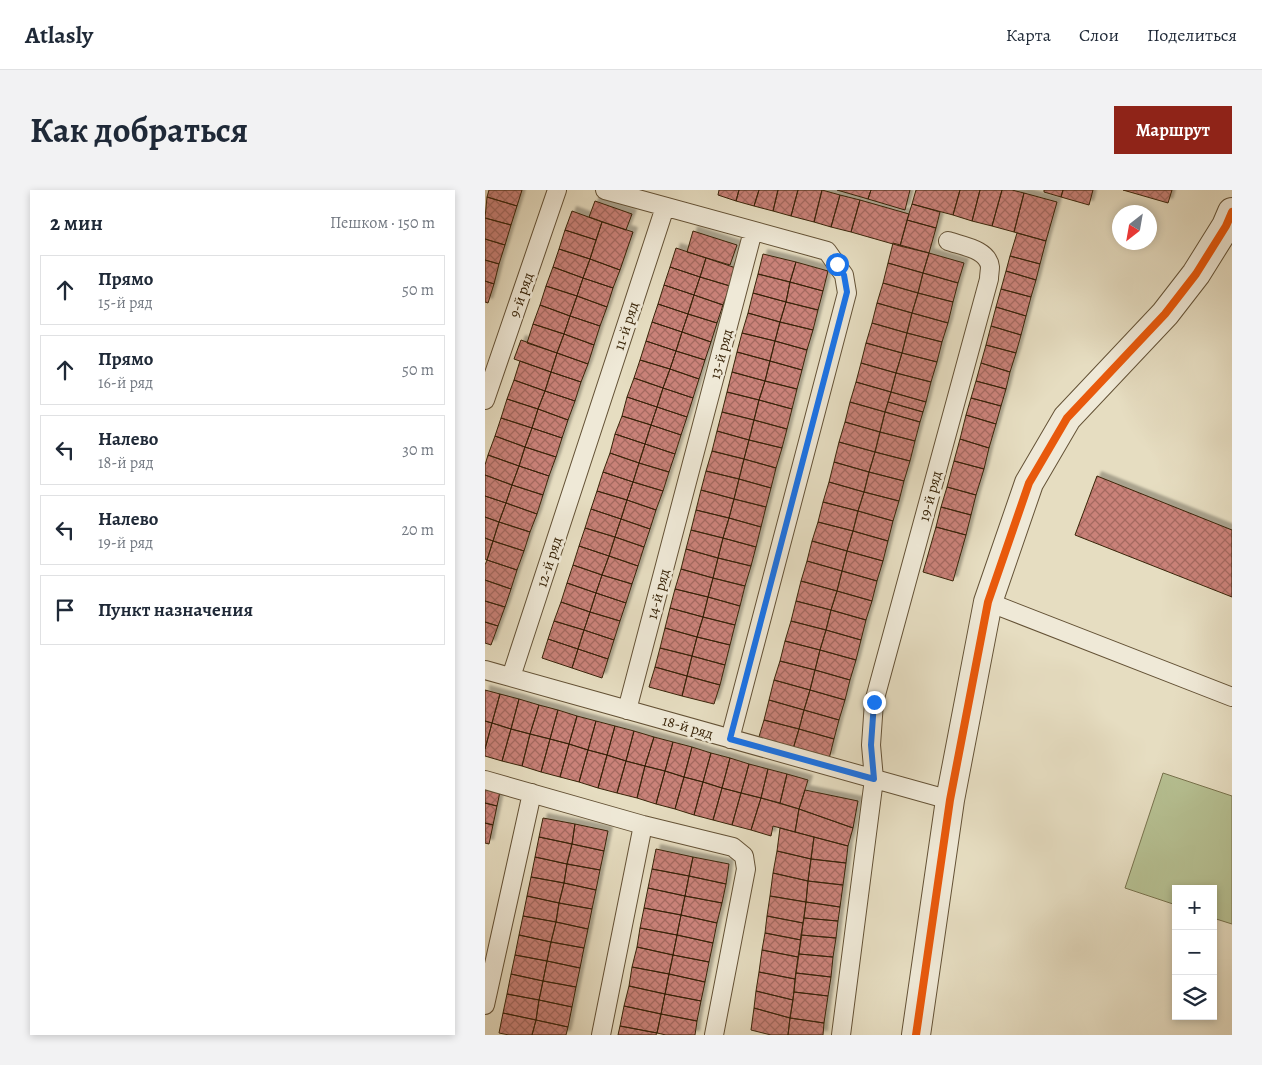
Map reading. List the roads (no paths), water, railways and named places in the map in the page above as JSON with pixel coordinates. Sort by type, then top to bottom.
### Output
[{"type":"street","points":[[916,1035],[950,800],[988,602],[1029,483],[1067,418],[1165,314],[1196,274],[1226,226],[1232,212]]},
{"type":"lane","name":"9-й ряд","points":[[485,400],[557,190]]},
{"type":"lane","points":[[605,190],[827,251],[844,275],[847,292],[730,739]]},
{"type":"lane","name":"11-й ряд","points":[[587,446],[665,207]]},
{"type":"lane","name":"13-й ряд","points":[[688,478],[753,231]]},
{"type":"lane","name":"19-й ряд","points":[[874,779],[871,745],[874,702],[989,279],[990,266],[986,256],[978,251],[948,241]]},
{"type":"lane","name":"12-й ряд","points":[[511,677],[587,446]]},
{"type":"lane","name":"14-й ряд","points":[[627,710],[688,478]]},
{"type":"lane","points":[[988,602],[1232,697]]},
{"type":"lane","name":"18-й ряд","points":[[485,670],[950,800]]},
{"type":"lane","points":[[841,1035],[874,779]]},
{"type":"lane","points":[[485,780],[643,825],[733,847],[744,856],[746,869],[714,1035]]},
{"type":"lane","points":[[485,1005],[532,793]]},
{"type":"lane","points":[[601,1035],[643,825]]}]
